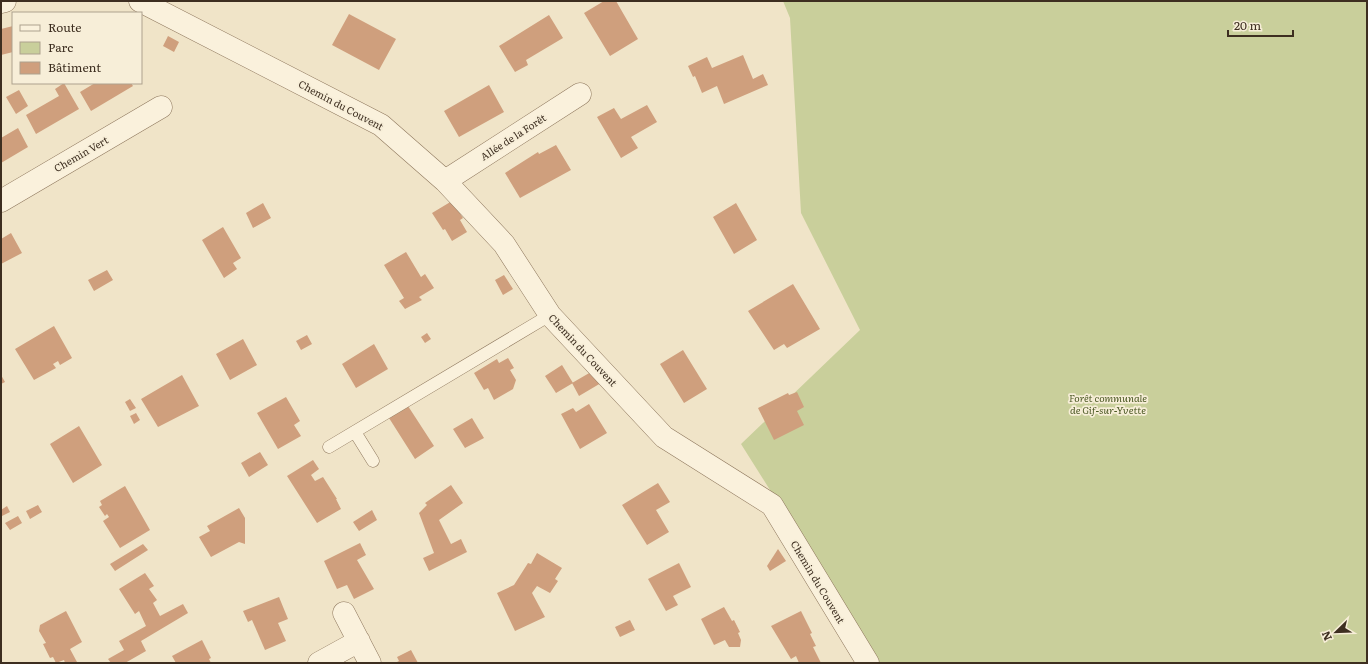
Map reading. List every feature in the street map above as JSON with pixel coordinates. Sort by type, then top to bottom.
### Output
[{"type":"street","points":[[1,2],[5,1]]},
{"type":"street","name":"Chemin du Couvent","points":[[140,1],[381,125],[445,181],[504,244],[550,315],[664,437],[772,505],[868,663]]},
{"type":"street","name":"Allée de la Forêt","points":[[445,181],[580,94]]},
{"type":"street","name":"Chemin Vert","points":[[1,201],[162,107]]},
{"type":"street","points":[[344,613],[370,663]]},
{"type":"street","points":[[319,663],[359,641]]},
{"type":"lane","points":[[329,447],[550,315]]},
{"type":"lane","points":[[355,432],[373,462]]},
{"type":"green space","name":"Forêt communale de Gif-sur-Yvette","points":[[783,1],[1367,1],[1367,663],[879,663],[741,444],[860,330],[801,213],[790,18]]},
{"type":"building","points":[[604,1],[616,1],[638,39],[610,56],[584,13]]},
{"type":"building","points":[[349,14],[396,39],[379,70],[332,45]]},
{"type":"building","points":[[549,15],[563,38],[526,60],[528,65],[515,72],[499,46]]},
{"type":"building","points":[[12,26],[12,52],[1,55],[1,29]]},
{"type":"building","points":[[168,36],[179,42],[174,52],[163,46]]},
{"type":"building","points":[[743,55],[753,79],[763,74],[768,85],[724,104],[717,86],[702,93],[695,76],[693,77],[688,66],[707,57],[712,68]]},
{"type":"building","points":[[65,84],[79,109],[36,134],[26,115],[59,96],[55,89]]},
{"type":"building","points":[[93,84],[132,84],[133,86],[91,111],[80,92]]},
{"type":"building","points":[[489,85],[504,112],[459,137],[444,111]]},
{"type":"building","points":[[19,90],[28,106],[16,114],[6,97]]},
{"type":"building","points":[[647,105],[657,122],[631,137],[638,148],[621,158],[597,117],[614,108],[621,119]]},
{"type":"building","points":[[18,128],[28,147],[1,163],[1,138]]},
{"type":"building","points":[[556,145],[571,170],[520,198],[505,173],[538,152],[539,154]]},
{"type":"building","points":[[452,201],[463,218],[460,220],[467,232],[452,241],[445,229],[443,230],[432,213]]},
{"type":"building","points":[[263,203],[271,218],[253,228],[246,213]]},
{"type":"building","points":[[736,203],[757,240],[734,254],[713,217]]},
{"type":"building","points":[[223,227],[241,258],[233,263],[237,269],[224,278],[202,240]]},
{"type":"building","points":[[11,233],[22,253],[1,264],[1,239]]},
{"type":"building","points":[[406,252],[421,277],[425,274],[434,288],[419,297],[422,300],[405,309],[399,301],[404,298],[384,265]]},
{"type":"building","points":[[107,270],[113,280],[94,291],[88,280]]},
{"type":"building","points":[[504,275],[513,289],[503,295],[495,280]]},
{"type":"building","points":[[793,284],[820,329],[787,348],[784,344],[774,350],[748,311]]},
{"type":"building","points":[[54,326],[72,358],[60,365],[58,361],[53,364],[56,368],[34,380],[15,349]]},
{"type":"building","points":[[427,333],[431,339],[425,343],[421,337]]},
{"type":"building","points":[[307,335],[312,344],[301,350],[296,341]]},
{"type":"building","points":[[243,339],[257,365],[230,380],[216,354]]},
{"type":"building","points":[[374,344],[388,369],[356,388],[342,364]]},
{"type":"building","points":[[683,350],[707,389],[684,403],[660,364]]},
{"type":"building","points":[[508,358],[514,368],[510,370],[516,380],[513,389],[494,400],[488,388],[484,390],[474,373],[497,359],[499,363]]},
{"type":"building","points":[[562,365],[573,383],[556,393],[545,376]]},
{"type":"building","points":[[591,372],[601,383],[579,396],[572,383]]},
{"type":"building","points":[[1,375],[5,382],[1,384]]},
{"type":"building","points":[[182,375],[199,406],[158,427],[141,399]]},
{"type":"building","points":[[797,392],[804,407],[797,411],[804,425],[774,440],[758,408],[788,393],[789,395]]},
{"type":"building","points":[[286,397],[300,421],[294,425],[301,436],[278,449],[257,413]]},
{"type":"building","points":[[130,399],[136,408],[130,411],[125,402]]},
{"type":"building","points":[[589,404],[607,433],[580,449],[561,414],[573,408],[576,412]]},
{"type":"building","points":[[408,406],[434,446],[415,459],[389,418]]},
{"type":"building","points":[[136,413],[140,420],[134,424],[130,416]]},
{"type":"building","points":[[472,418],[484,438],[465,448],[453,429]]},
{"type":"building","points":[[79,426],[102,465],[73,483],[50,444]]},
{"type":"building","points":[[260,452],[268,465],[249,477],[241,463]]},
{"type":"building","points":[[313,460],[319,469],[311,475],[315,481],[323,477],[337,499],[341,509],[317,523],[287,476]]},
{"type":"building","points":[[658,483],[670,502],[656,510],[669,532],[647,545],[622,505]]},
{"type":"building","points":[[451,485],[463,503],[439,520],[451,544],[461,539],[467,552],[429,571],[423,558],[434,553],[419,513],[427,505],[425,503]]},
{"type":"building","points":[[125,486],[150,530],[120,548],[103,521],[109,517],[107,514],[105,516],[99,507],[102,505],[100,501]]},
{"type":"building","points":[[38,505],[42,512],[30,519],[26,511]]},
{"type":"building","points":[[7,506],[10,512],[2,516],[1,510]]},
{"type":"building","points":[[239,508],[245,518],[245,544],[239,542],[211,557],[199,537],[210,531],[207,526]]},
{"type":"building","points":[[372,510],[377,520],[359,531],[353,522]]},
{"type":"building","points":[[18,516],[22,523],[10,530],[5,523]]},
{"type":"building","points":[[360,543],[366,555],[357,560],[374,589],[354,599],[347,585],[337,589],[324,561]]},
{"type":"building","points":[[143,544],[148,550],[115,571],[110,564]]},
{"type":"building","points":[[778,549],[786,561],[770,571],[767,566]]},
{"type":"building","points":[[537,553],[562,568],[555,579],[558,581],[550,593],[537,586],[532,593],[545,617],[515,631],[497,593],[514,585],[528,563],[531,564]]},
{"type":"building","points":[[679,563],[691,587],[673,596],[678,605],[666,611],[648,579]]},
{"type":"building","points":[[145,573],[154,586],[149,589],[157,600],[153,603],[160,616],[183,604],[188,613],[141,641],[146,651],[125,663],[111,663],[108,659],[124,650],[119,641],[146,626],[139,611],[135,614],[119,589]]},
{"type":"building","points":[[279,597],[288,619],[278,623],[286,641],[265,650],[252,620],[248,622],[243,611]]},
{"type":"building","points":[[724,607],[732,621],[734,620],[740,632],[738,633],[741,640],[740,647],[729,647],[725,640],[714,645],[701,619]]},
{"type":"building","points":[[66,611],[82,642],[70,649],[77,662],[65,663],[64,660],[56,663],[53,657],[50,658],[43,644],[46,643],[39,631],[40,625]]},
{"type":"building","points":[[801,611],[812,633],[810,634],[816,646],[813,647],[821,663],[799,663],[796,656],[791,659],[771,626]]},
{"type":"building","points":[[630,620],[635,630],[620,637],[615,627]]},
{"type":"building","points":[[202,640],[211,658],[209,659],[211,663],[176,663],[172,656]]},
{"type":"building","points":[[411,650],[418,663],[395,663],[399,661],[397,657]]}]
